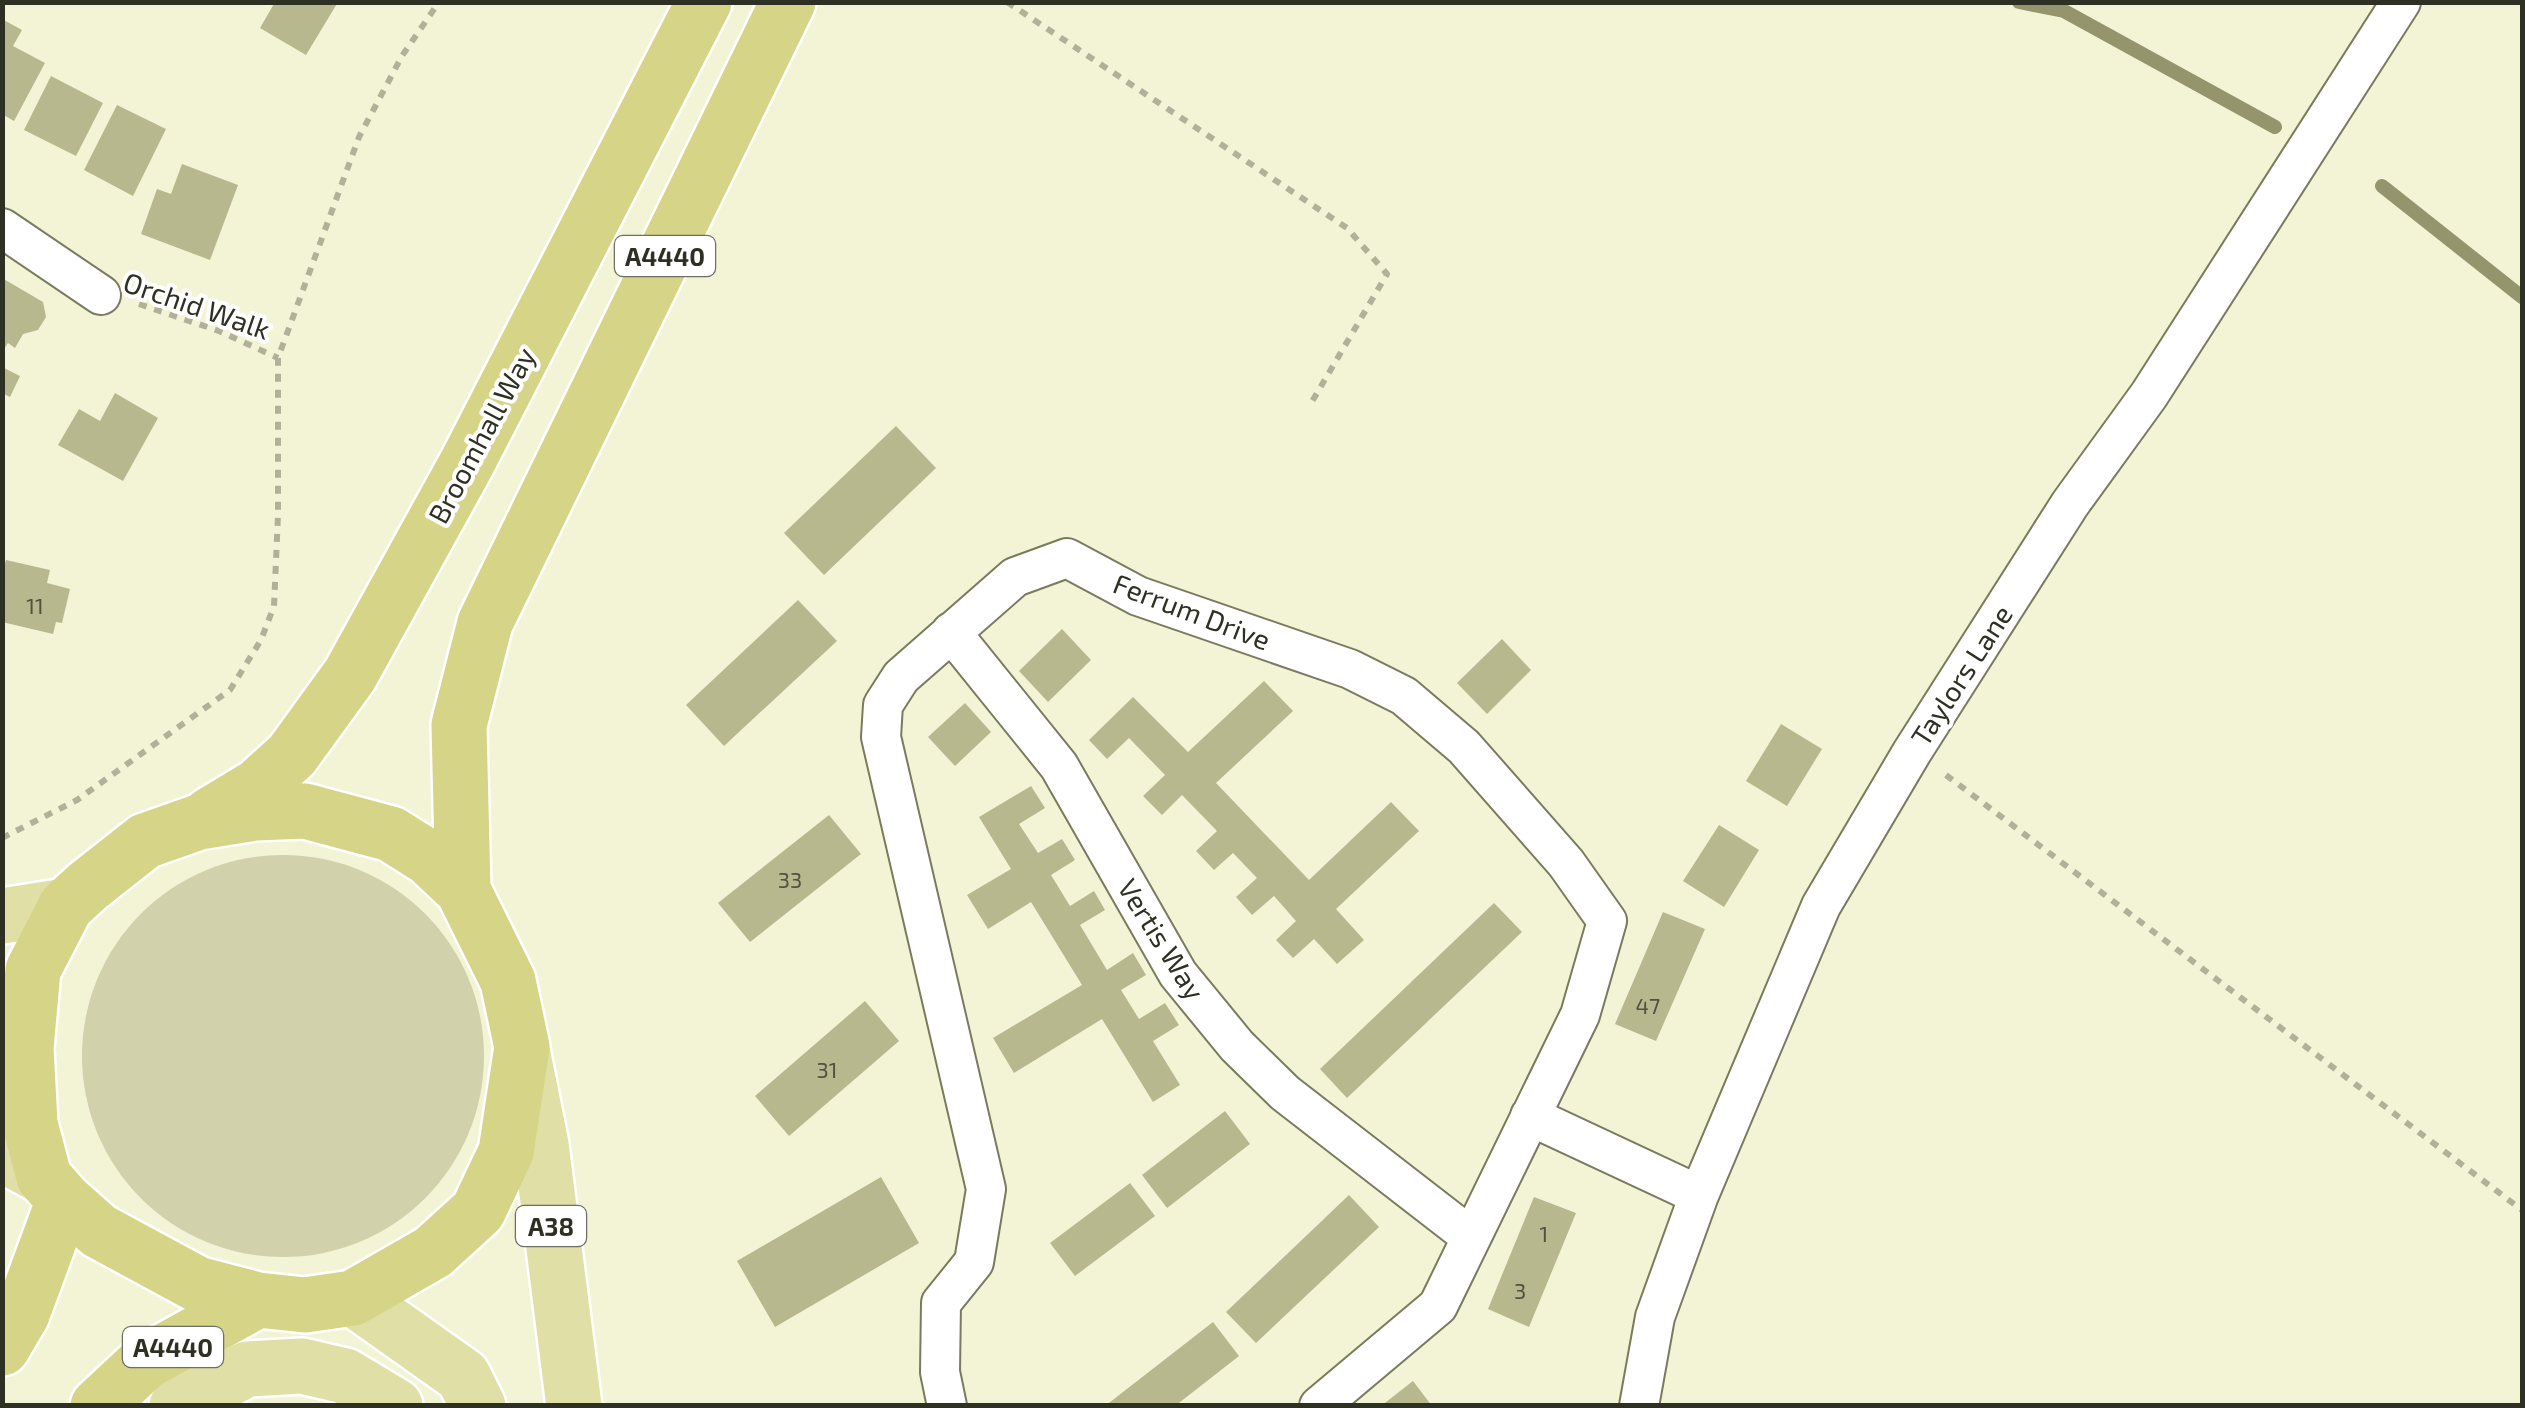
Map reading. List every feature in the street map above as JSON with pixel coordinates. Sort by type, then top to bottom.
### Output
[{"type":"highway","name":"Broomhall Way","points":[[199,822],[258,786],[292,755],[350,674],[476,446],[704,2]]},
{"type":"highway","name":"A4440","points":[[463,890],[459,726],[484,623],[788,2]]},
{"type":"highway","points":[[2,1348],[22,1314],[37,1177],[26,1048],[33,970],[66,906],[146,842],[199,822],[255,813],[305,811],[391,834],[429,858],[463,890],[508,981],[522,1047],[506,1152],[478,1211],[433,1252],[353,1298],[305,1305],[258,1300],[197,1284],[99,1231],[37,1177]]},
{"type":"highway","name":"A4440","points":[[98,1406],[144,1362],[258,1300]]},
{"type":"main road","points":[[2,916],[66,906]]},
{"type":"main road","name":"A38","points":[[522,1047],[541,1145],[574,1406]]},
{"type":"main road","points":[[353,1298],[463,1376],[478,1406]]},
{"type":"main road","points":[[177,1406],[247,1369],[302,1366],[345,1376],[394,1406]]},
{"type":"street","name":"Taylors Lane","points":[[1639,1406],[1656,1317],[1699,1196],[1821,906],[1912,752],[2070,504],[2160,378],[2401,2]]},
{"type":"street","points":[[2,228],[101,296]]},
{"type":"street","name":"Ferrum Drive","points":[[947,1406],[940,1372],[941,1303],[974,1262],[986,1190],[881,738],[883,705],[900,676],[1014,577],[1067,558],[1138,596],[1350,669],[1404,696],[1464,747],[1566,863],[1606,921],[1580,1015],[1438,1306],[1319,1406]]},
{"type":"street","name":"Vertis Way","points":[[951,632],[1059,766],[1178,974],[1237,1046],[1284,1093],[1471,1237]]},
{"type":"street","points":[[1530,1116],[1699,1196]]},
{"type":"path","points":[[2,838],[78,800],[230,690],[261,640],[274,606],[278,358],[358,136],[402,56],[440,2]]},
{"type":"path","points":[[1007,2],[1347,228],[1387,274],[1310,405]]},
{"type":"path","name":"Orchid Walk","points":[[101,296],[154,308],[278,358]]},
{"type":"path","points":[[1912,752],[2522,1210]]},
{"type":"green space","points":[[283,855],[322,859],[360,871],[395,889],[425,914],[450,944],[468,979],[480,1017],[484,1056],[480,1095],[468,1133],[450,1168],[425,1198],[395,1223],[360,1241],[322,1253],[283,1257],[244,1253],[206,1241],[171,1223],[141,1198],[116,1168],[98,1133],[86,1095],[82,1056],[86,1017],[98,979],[116,944],[141,914],[171,889],[206,871],[244,859]]},
{"type":"building","points":[[275,2],[338,2],[306,55],[260,28]]},
{"type":"building","points":[[2,19],[22,30],[13,46],[45,63],[14,121],[2,114]]},
{"type":"building","points":[[51,76],[103,103],[76,156],[24,130]]},
{"type":"building","points":[[117,105],[166,129],[133,196],[84,170]]},
{"type":"building","points":[[182,164],[238,185],[210,260],[141,234],[157,189],[171,194]]},
{"type":"building","points":[[2,278],[43,302],[46,317],[38,330],[23,334],[15,348],[8,343],[2,352]]},
{"type":"building","points":[[2,367],[20,376],[10,397],[2,393]]},
{"type":"building","points":[[115,393],[158,418],[123,481],[58,445],[79,409],[100,421]]},
{"type":"building","points":[[896,426],[936,468],[824,575],[784,533]]},
{"type":"building","points":[[6,560],[50,570],[47,583],[70,589],[62,623],[56,622],[53,634],[2,622],[2,575]]},
{"type":"building","points":[[798,600],[837,641],[724,746],[686,705]]},
{"type":"building","points":[[1062,629],[1091,660],[1048,702],[1019,671]]},
{"type":"building","points":[[1502,639],[1531,670],[1487,714],[1457,683]]},
{"type":"building","points":[[1264,681],[1293,711],[1216,783],[1309,880],[1391,802],[1419,831],[1336,909],[1364,940],[1337,964],[1314,939],[1293,958],[1276,940],[1296,921],[1274,896],[1252,915],[1236,897],[1257,878],[1233,853],[1214,870],[1196,851],[1217,831],[1182,795],[1162,815],[1143,796],[1165,775],[1129,738],[1107,759],[1089,740],[1133,697],[1188,752]]},
{"type":"building","points":[[965,703],[991,732],[955,766],[928,737]]},
{"type":"building","points":[[1781,724],[1822,749],[1787,806],[1746,781]]},
{"type":"building","points":[[1031,786],[1045,808],[1019,824],[1038,853],[1062,839],[1075,860],[1051,875],[1070,906],[1094,891],[1105,910],[1080,925],[1107,970],[1133,953],[1146,975],[1121,990],[1139,1019],[1165,1003],[1179,1025],[1153,1041],[1180,1085],[1153,1102],[1102,1019],[1014,1073],[993,1038],[1082,985],[1031,902],[988,929],[967,895],[1011,869],[979,817]]},
{"type":"building","points":[[829,815],[861,854],[750,942],[718,903]]},
{"type":"building","points":[[1719,825],[1759,850],[1724,907],[1683,881]]},
{"type":"building","points":[[1494,903],[1522,932],[1347,1098],[1320,1069]]},
{"type":"building","points":[[1663,912],[1705,929],[1656,1041],[1615,1024]]},
{"type":"building","points":[[865,1001],[899,1041],[789,1136],[755,1096]]},
{"type":"building","points":[[1225,1111],[1250,1144],[1167,1208],[1142,1175]]},
{"type":"building","points":[[881,1177],[919,1243],[775,1327],[737,1261]]},
{"type":"building","points":[[1130,1183],[1155,1216],[1075,1276],[1050,1243]]},
{"type":"building","points":[[1349,1195],[1379,1227],[1256,1343],[1226,1312]]},
{"type":"building","points":[[1534,1197],[1576,1213],[1529,1327],[1488,1309]]},
{"type":"building","points":[[1213,1322],[1239,1356],[1175,1406],[1105,1406]]},
{"type":"building","points":[[1413,1381],[1432,1406],[1381,1406]]},
{"type":"waterway","points":[[2019,2],[2064,11],[2275,127]]},
{"type":"waterway","points":[[2382,186],[2522,297]]}]
